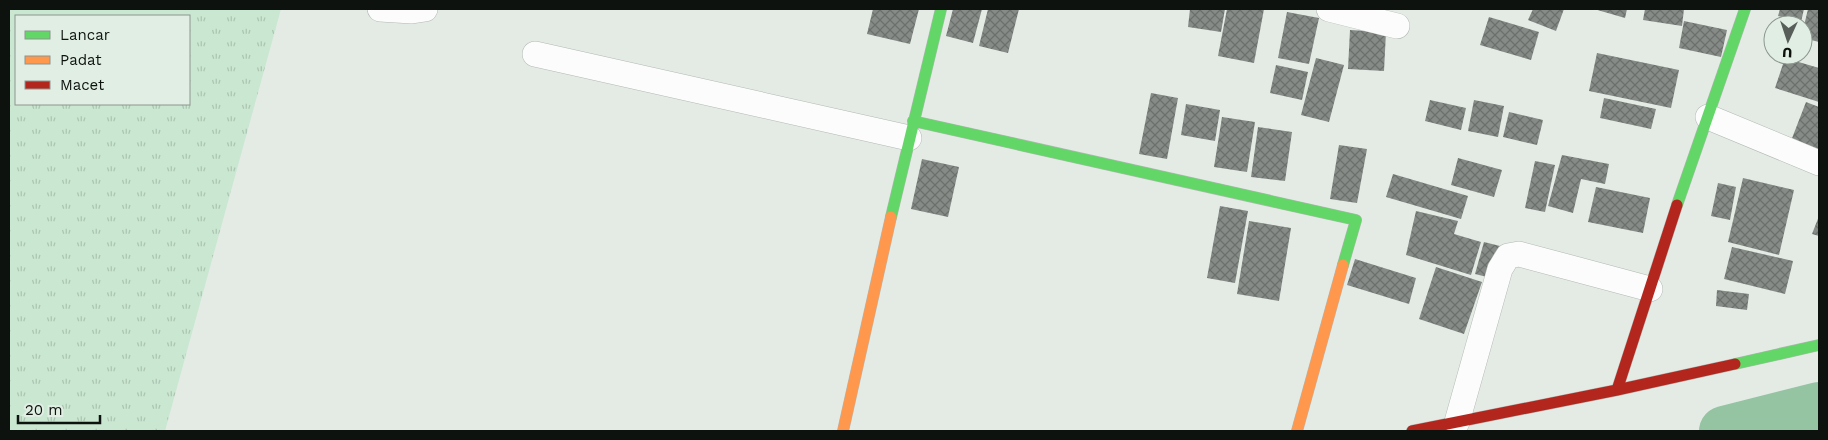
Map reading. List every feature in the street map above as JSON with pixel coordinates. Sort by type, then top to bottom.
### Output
[{"type":"street","points":[[380,9],[412,11],[426,9]]},
{"type":"street","points":[[843,431],[911,130],[941,9]]},
{"type":"street","points":[[1329,9],[1397,26]]},
{"type":"street","points":[[1617,390],[1746,9]]},
{"type":"street","points":[[536,54],[1356,220],[1297,431]]},
{"type":"street","points":[[1708,117],[1819,163]]},
{"type":"street","points":[[1457,422],[1500,269],[1508,256],[1519,254],[1650,289]]},
{"type":"street","points":[[1412,431],[1617,390],[1819,344]]},
{"type":"green space","points":[[9,9],[281,9],[165,431],[9,431]]},
{"type":"building","points":[[873,9],[919,9],[910,44],[867,34]]},
{"type":"building","points":[[953,9],[982,9],[973,43],[946,36]]},
{"type":"building","points":[[988,9],[1019,9],[1008,53],[979,46]]},
{"type":"building","points":[[1190,9],[1225,9],[1221,32],[1188,27]]},
{"type":"building","points":[[1227,9],[1264,9],[1254,63],[1218,56]]},
{"type":"building","points":[[1533,9],[1564,9],[1556,31],[1528,20]]},
{"type":"building","points":[[1594,9],[1627,9],[1625,18]]},
{"type":"building","points":[[1645,9],[1684,9],[1682,26],[1643,20]]},
{"type":"building","points":[[1780,9],[1804,9],[1803,15],[1778,15]]},
{"type":"building","points":[[1808,9],[1819,10],[1819,42],[1813,40],[1813,15],[1807,15]]},
{"type":"building","points":[[1287,12],[1319,18],[1309,64],[1278,58]]},
{"type":"building","points":[[1489,17],[1539,32],[1531,60],[1480,45]]},
{"type":"building","points":[[1684,21],[1727,30],[1721,57],[1679,48]]},
{"type":"building","points":[[1350,30],[1386,32],[1384,71],[1348,69]]},
{"type":"building","points":[[1597,53],[1679,70],[1671,108],[1589,91]]},
{"type":"building","points":[[1316,58],[1344,65],[1329,122],[1301,115]]},
{"type":"building","points":[[1276,65],[1308,72],[1302,100],[1270,93]]},
{"type":"building","points":[[1783,65],[1809,65],[1819,68],[1819,102],[1775,88]]},
{"type":"building","points":[[1151,93],[1178,98],[1167,159],[1139,154]]},
{"type":"building","points":[[1604,98],[1656,109],[1651,129],[1600,118]]},
{"type":"building","points":[[1430,100],[1466,108],[1461,130],[1425,121]]},
{"type":"building","points":[[1474,100],[1504,106],[1498,137],[1468,131]]},
{"type":"building","points":[[1806,102],[1819,107],[1819,158],[1789,146]]},
{"type":"building","points":[[1186,104],[1220,110],[1215,141],[1181,135]]},
{"type":"building","points":[[1509,112],[1543,120],[1537,145],[1503,137]]},
{"type":"building","points":[[1222,117],[1255,122],[1247,172],[1214,167]]},
{"type":"building","points":[[1258,127],[1292,132],[1285,181],[1251,177]]},
{"type":"building","points":[[1339,145],[1367,149],[1357,203],[1330,199]]},
{"type":"building","points":[[1562,155],[1609,164],[1605,184],[1581,179],[1573,213],[1548,206]]},
{"type":"building","points":[[1458,158],[1502,170],[1494,197],[1451,185]]},
{"type":"building","points":[[922,159],[959,167],[948,217],[911,209]]},
{"type":"building","points":[[1535,161],[1555,165],[1545,212],[1525,208]]},
{"type":"building","points":[[1393,174],[1468,196],[1461,219],[1386,197]]},
{"type":"building","points":[[1743,178],[1794,190],[1779,255],[1728,242]]},
{"type":"building","points":[[1718,183],[1736,187],[1730,220],[1711,216]]},
{"type":"building","points":[[1596,187],[1650,198],[1643,233],[1588,222]]},
{"type":"building","points":[[1220,206],[1248,211],[1235,283],[1207,278]]},
{"type":"building","points":[[1416,211],[1458,221],[1454,234],[1481,242],[1471,275],[1406,255]]},
{"type":"building","points":[[1819,216],[1819,236],[1812,234]]},
{"type":"building","points":[[1249,221],[1291,228],[1279,301],[1237,294]]},
{"type":"building","points":[[1484,242],[1500,246],[1491,278],[1475,274]]},
{"type":"building","points":[[1732,247],[1793,261],[1785,294],[1724,279]]},
{"type":"building","points":[[1355,259],[1416,278],[1409,304],[1347,285]]},
{"type":"building","points":[[1436,267],[1482,282],[1464,334],[1419,319]]},
{"type":"building","points":[[1717,290],[1749,294],[1747,310],[1716,306]]},
{"type":"waterway","points":[[1724,431],[1819,407]]},
{"type":"traffic: fast","points":[[891,217],[941,9]]},
{"type":"traffic: fast","points":[[1677,205],[1745,9]]},
{"type":"traffic: fast","points":[[913,121],[1356,220],[1343,265]]},
{"type":"traffic: fast","points":[[1735,364],[1819,345]]},
{"type":"traffic: slow","points":[[843,431],[891,217]]},
{"type":"traffic: slow","points":[[1297,431],[1343,265]]},
{"type":"traffic: jam","points":[[1617,390],[1677,205]]},
{"type":"traffic: jam","points":[[1412,431],[1735,364]]}]
